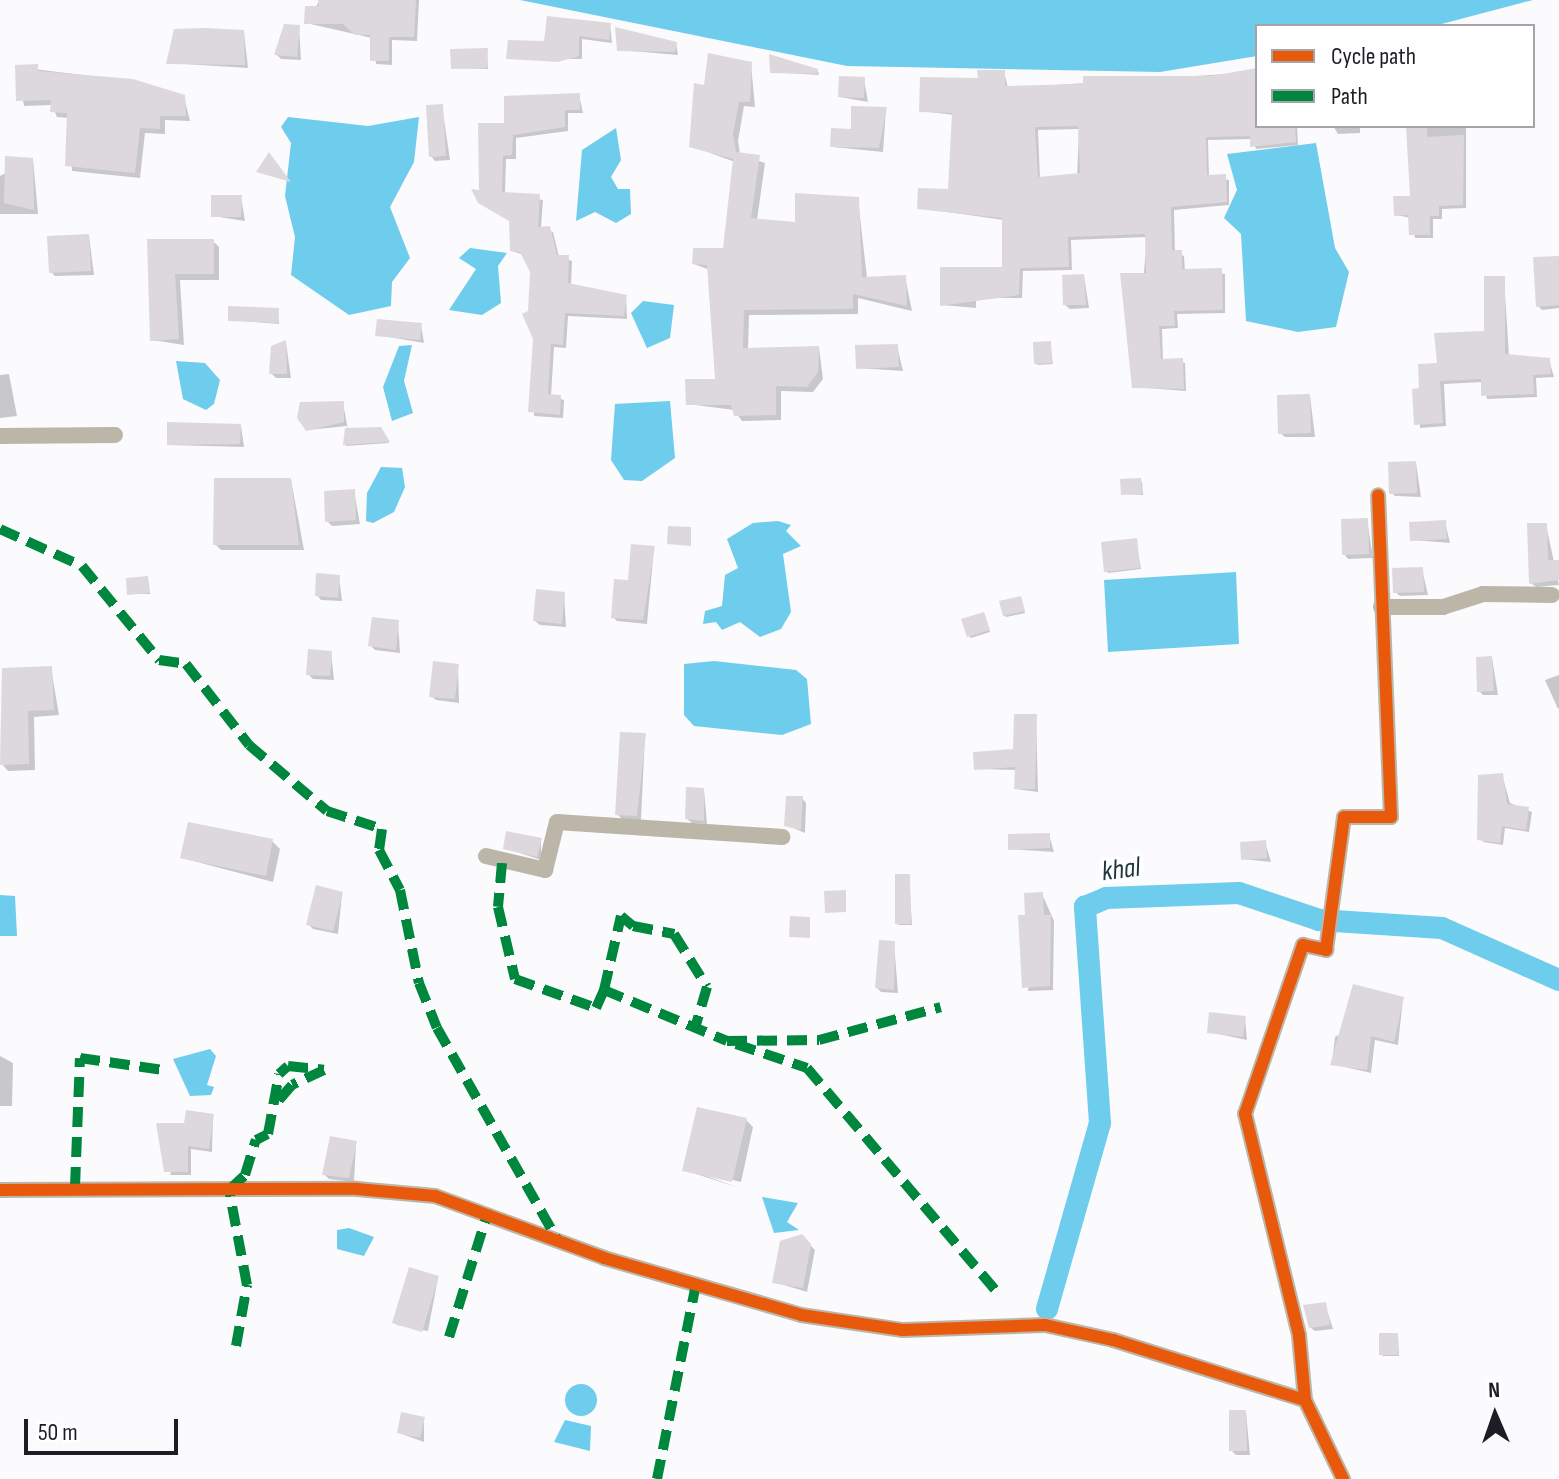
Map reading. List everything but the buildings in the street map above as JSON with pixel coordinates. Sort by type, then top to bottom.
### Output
[{"type":"street","points":[[0,436],[115,435]]},
{"type":"street","points":[[1343,1479],[1305,1400],[1299,1335],[1245,1114],[1303,945],[1326,950],[1344,817],[1391,817],[1378,495]]},
{"type":"street","points":[[1381,607],[1443,607],[1483,594],[1552,595]]},
{"type":"street","points":[[486,856],[545,870],[557,822],[783,837]]},
{"type":"street","points":[[0,1190],[357,1189],[435,1196],[604,1258],[801,1315],[903,1330],[1045,1325],[1305,1400]]},
{"type":"water","points":[[520,0],[1533,0],[1442,24],[1255,24],[1255,56],[1160,72],[847,66]]},
{"type":"water","points":[[288,117],[368,126],[419,117],[414,162],[390,207],[410,258],[392,282],[391,306],[349,315],[291,275],[295,237],[285,196],[291,143],[281,127]]},
{"type":"water","points":[[616,128],[621,160],[611,177],[618,189],[630,189],[631,214],[616,223],[595,212],[576,221],[582,150]]},
{"type":"water","points":[[1316,143],[1335,248],[1349,272],[1336,327],[1298,332],[1246,321],[1241,234],[1224,218],[1237,190],[1227,154]]},
{"type":"water","points":[[470,248],[507,253],[498,266],[501,303],[482,315],[449,310],[476,269],[459,258]]},
{"type":"water","points":[[643,301],[674,305],[670,338],[647,348],[631,313]]},
{"type":"water","points":[[412,345],[404,381],[413,413],[392,421],[383,387],[399,346]]},
{"type":"water","points":[[176,361],[205,363],[220,380],[214,404],[206,410],[183,399]]},
{"type":"water","points":[[670,401],[675,458],[642,481],[624,480],[611,460],[615,404]]},
{"type":"water","points":[[381,467],[402,468],[405,487],[394,512],[373,523],[366,521],[367,493]]},
{"type":"water","points":[[778,521],[791,525],[786,531],[801,546],[783,554],[791,612],[781,629],[760,637],[740,622],[722,630],[716,622],[703,624],[705,611],[722,606],[725,575],[738,568],[727,539],[753,523]]},
{"type":"water","points":[[1236,572],[1239,644],[1108,652],[1104,580]]},
{"type":"water","points":[[714,661],[796,670],[807,679],[811,724],[782,735],[694,726],[684,715],[684,664]]},
{"type":"water","points":[[0,895],[15,896],[17,936],[0,936]]},
{"type":"water","points":[[210,1049],[216,1056],[207,1085],[214,1087],[211,1095],[190,1096],[173,1059]]},
{"type":"water","points":[[762,1197],[798,1203],[787,1222],[799,1230],[774,1233]]},
{"type":"water","points":[[349,1228],[374,1237],[364,1256],[337,1249],[337,1230]]},
{"type":"water","points":[[581,1384],[592,1389],[597,1400],[592,1411],[581,1416],[570,1411],[565,1400],[570,1389]]},
{"type":"water","points":[[565,1420],[591,1426],[590,1451],[554,1442]]},
{"type":"waterway","name":"khal","points":[[1047,1309],[1100,1123],[1085,907],[1106,898],[1239,893],[1319,920],[1442,928],[1559,980]]},
{"type":"marked path","points":[[0,529],[82,566],[159,660],[186,664],[249,745],[327,811],[382,829],[379,850],[400,890],[419,983],[437,1028],[557,1239]]},
{"type":"marked path","points":[[502,863],[498,907],[515,979],[596,1008],[604,990],[727,1041],[819,1040],[941,1007]]},
{"type":"marked path","points":[[604,990],[621,916],[633,926],[674,934],[707,987],[695,1028]]},
{"type":"marked path","points":[[736,1044],[807,1068],[999,1294]]},
{"type":"marked path","points":[[75,1187],[80,1058],[163,1070]]},
{"type":"marked path","points":[[236,1346],[247,1285],[229,1190],[245,1175],[256,1140],[268,1134],[279,1074],[288,1066],[324,1070],[292,1085],[273,1107]]},
{"type":"marked path","points":[[449,1337],[487,1215]]},
{"type":"marked path","points":[[657,1479],[696,1283]]},
{"type":"cycle path","points":[[1305,1400],[1299,1335],[1245,1114],[1303,945],[1326,950],[1344,817],[1391,817],[1378,495]]},
{"type":"cycle path","points":[[0,1190],[357,1189],[435,1196],[604,1258],[801,1315],[903,1330],[1045,1325],[1113,1340],[1305,1400],[1343,1479]]}]
